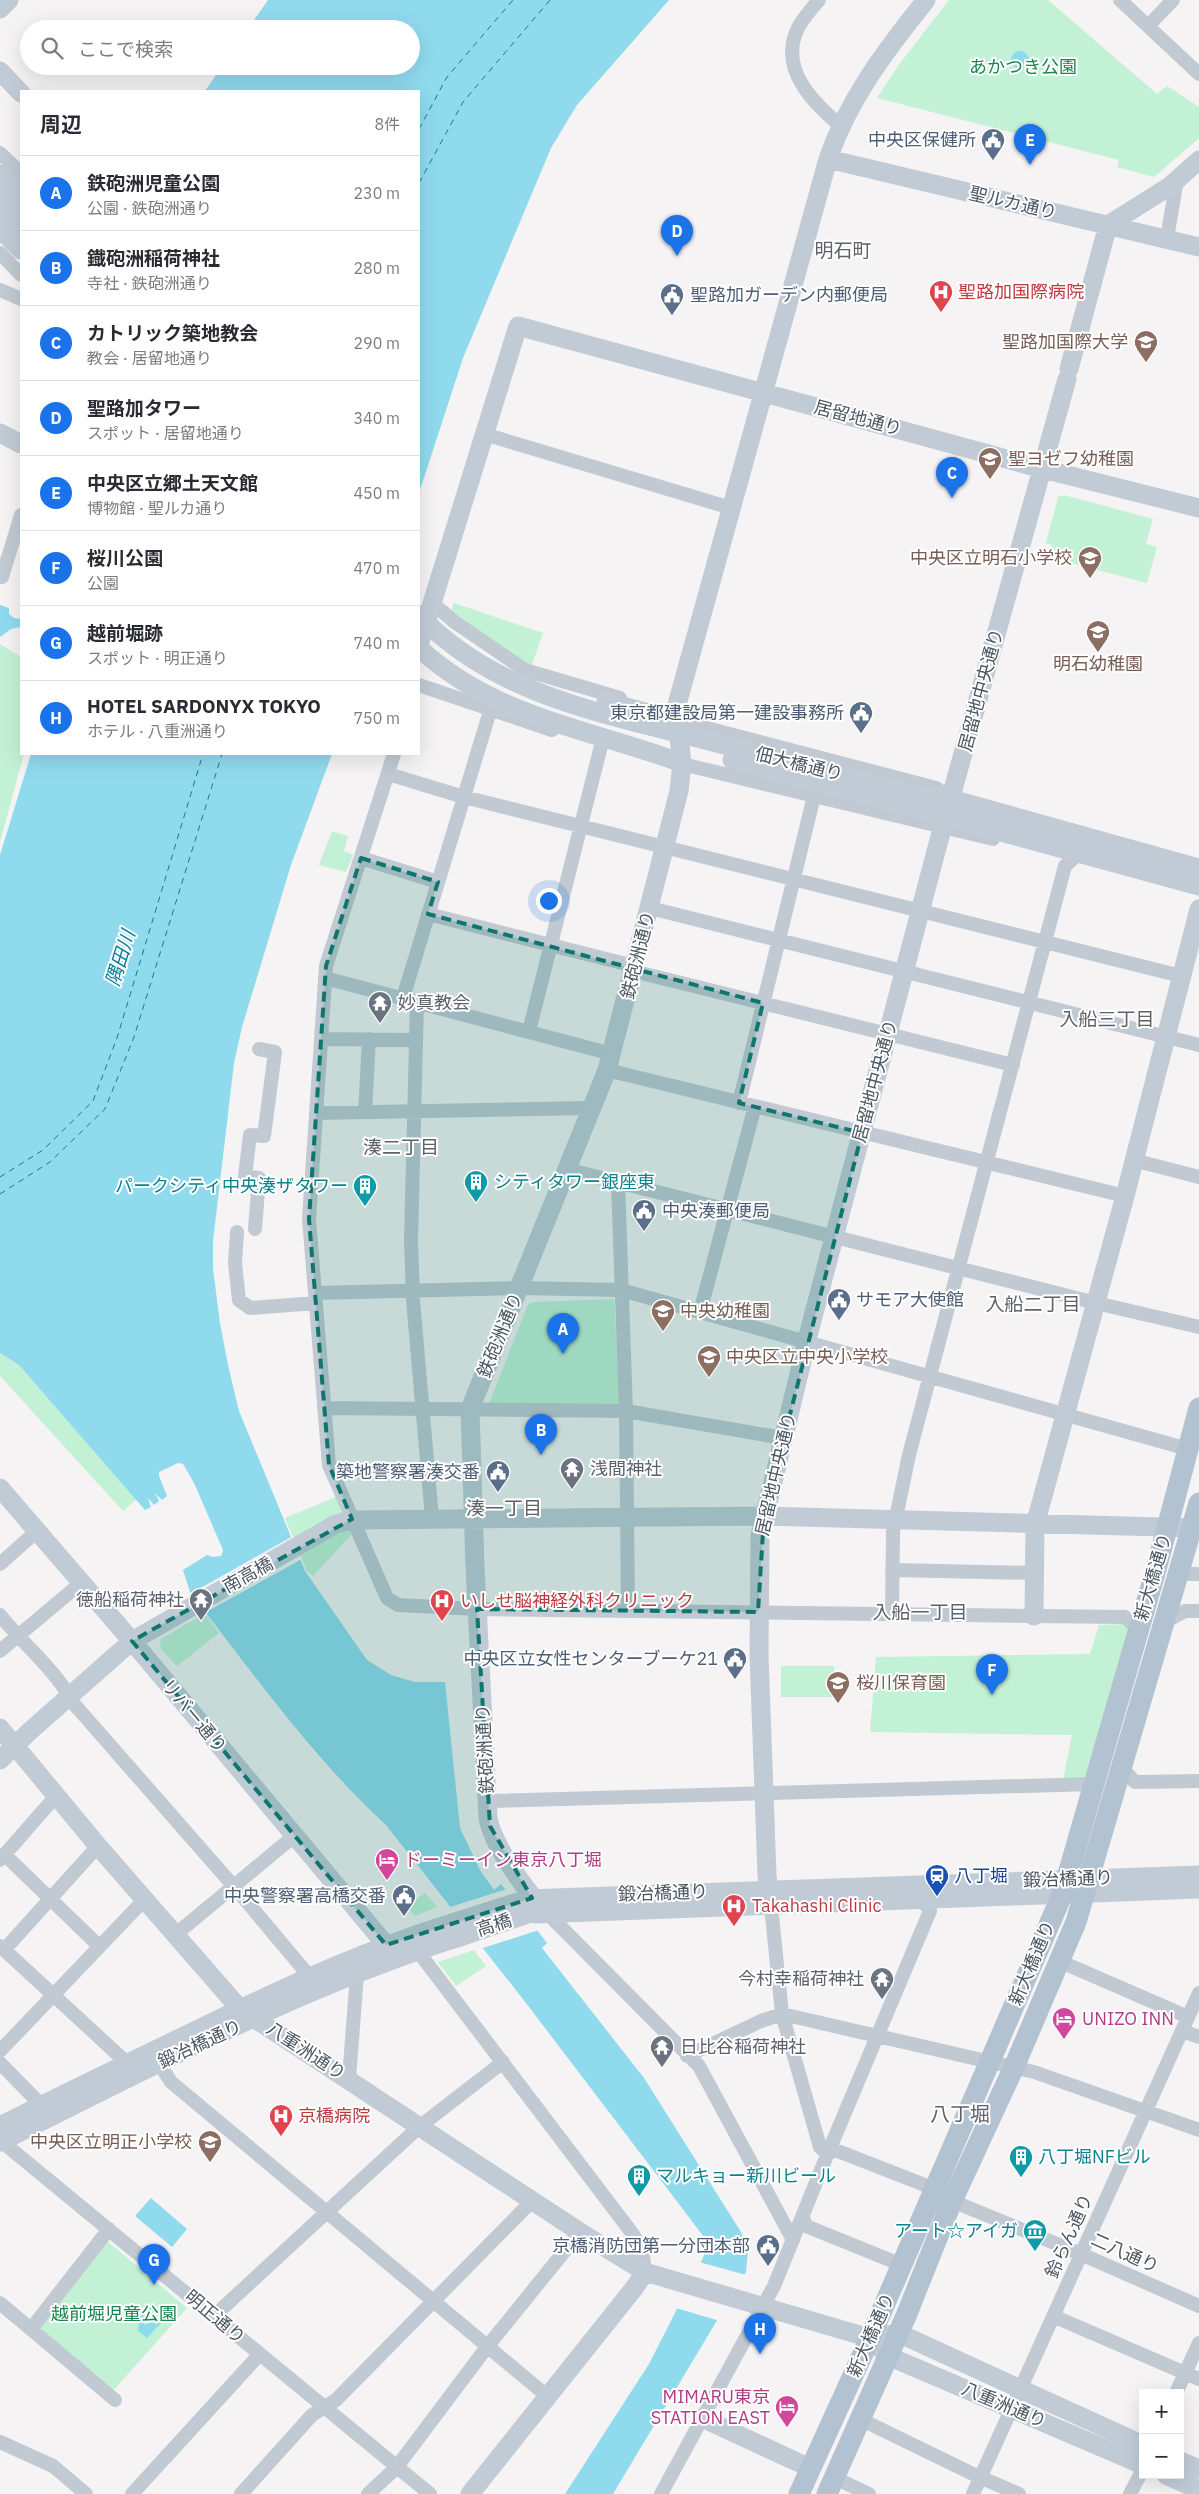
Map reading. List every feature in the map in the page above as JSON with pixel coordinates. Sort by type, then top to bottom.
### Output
[{"type":"main road","name":"新大橋通り","points":[[799,2494],[902,2265],[1064,1887],[1199,1408]]},
{"type":"main road","name":"新大橋通り","points":[[831,2486],[898,2333],[952,2201],[1014,2068],[1076,1922],[1166,1621],[1189,1574],[1199,1503]]},
{"type":"street","points":[[0,9],[9,0]]},
{"type":"street","points":[[819,0],[803,19],[796,35],[793,52],[795,69],[812,100],[841,126]]},
{"type":"street","name":"鉄砲洲通り","points":[[526,1904],[490,1826],[477,1610],[470,1409],[609,1062],[679,791],[682,763],[677,720],[678,701],[828,159],[841,126],[873,67],[926,0]]},
{"type":"street","points":[[1120,0],[1198,70]]},
{"type":"street","points":[[1148,26],[1173,0]]},
{"type":"street","points":[[0,71],[20,92]]},
{"type":"street","points":[[0,153],[20,172]]},
{"type":"street","name":"聖ルカ通り","points":[[828,159],[1199,246]]},
{"type":"street","points":[[1108,225],[1177,180],[1199,160]]},
{"type":"street","points":[[0,174],[20,194]]},
{"type":"street","points":[[1167,238],[1177,180]]},
{"type":"street","points":[[0,190],[20,211]]},
{"type":"street","points":[[0,210],[20,231]]},
{"type":"street","name":"居留地中央通り","points":[[770,1898],[764,1795],[758,1612],[760,1536],[764,1516],[807,1342],[944,822],[942,799],[1043,469],[1108,225]]},
{"type":"street","points":[[0,229],[20,249]]},
{"type":"street","points":[[0,253],[20,274]]},
{"type":"street","points":[[0,290],[20,299]]},
{"type":"street","name":"居留地通り","points":[[484,434],[518,326],[1043,469],[1199,508]]},
{"type":"street","points":[[0,434],[20,444]]},
{"type":"street","points":[[420,636],[423,607],[484,434],[731,508]]},
{"type":"street","points":[[0,576],[2,577],[20,518]]},
{"type":"street","points":[[423,607],[460,639],[513,671],[606,702],[936,788],[942,799]]},
{"type":"street","points":[[423,607],[456,623],[525,670],[656,709],[677,720]]},
{"type":"street","name":"佃大橋通り","points":[[423,607],[441,638],[467,658],[494,674],[524,687],[660,728],[942,799],[1199,868]]},
{"type":"street","name":"佃大橋通り","points":[[420,635],[445,658],[473,676],[503,692],[536,705],[647,738],[902,805],[944,822],[1078,854],[1199,886]]},
{"type":"street","points":[[420,647],[453,676],[492,698],[600,741]]},
{"type":"street","points":[[420,685],[490,711],[682,763],[814,796],[944,822]]},
{"type":"street","points":[[403,998],[490,711]]},
{"type":"street","points":[[528,1031],[581,826],[600,741]]},
{"type":"street","points":[[394,755],[326,966],[309,1219],[329,1465],[386,1598],[398,1605],[477,1610],[1125,1617],[1138,1629]]},
{"type":"street","points":[[388,774],[464,797],[1181,976]]},
{"type":"street","points":[[739,1103],[814,796]]},
{"type":"street","points":[[892,1614],[893,1532],[914,1435],[958,1267],[988,1163],[1044,941],[1065,866],[1078,854]]},
{"type":"street","points":[[361,858],[438,882]]},
{"type":"street","points":[[650,908],[1199,1045]]},
{"type":"street","points":[[1034,1616],[1035,1525],[1125,1196],[1199,909]]},
{"type":"street","points":[[428,914],[763,1003],[1013,1065]]},
{"type":"street","points":[[325,978],[528,1031],[609,1062],[739,1103],[1125,1196]]},
{"type":"street","points":[[417,1002],[411,1240],[413,1291],[432,1518]]},
{"type":"street","points":[[322,1039],[416,1040]]},
{"type":"street","points":[[366,1112],[369,1039]]},
{"type":"street","points":[[255,1229],[260,1178],[245,1176],[250,1135],[264,1136],[275,1052],[259,1049]]},
{"type":"street","points":[[700,1312],[755,1106]]},
{"type":"street","points":[[316,1113],[590,1108]]},
{"type":"street","points":[[1133,1160],[1199,1177]]},
{"type":"street","points":[[566,1168],[1096,1303],[1199,1326]]},
{"type":"street","points":[[618,1182],[626,1411],[628,1611]]},
{"type":"street","points":[[237,1232],[235,1263],[239,1300],[250,1308],[315,1298],[413,1291],[518,1288],[621,1290],[1188,1449]]},
{"type":"street","points":[[324,1408],[626,1411],[783,1438]]},
{"type":"street","name":"リバー通り","points":[[0,1488],[132,1641],[386,1945]]},
{"type":"street","name":"南高橋","points":[[0,1760],[14,1745],[132,1641],[336,1524],[352,1520],[764,1516],[1196,1528]]},
{"type":"street","points":[[0,1564],[37,1531]]},
{"type":"street","points":[[892,1570],[1035,1573]]},
{"type":"street","points":[[0,1651],[81,1583]]},
{"type":"street","points":[[1166,1621],[1186,1611],[1199,1611]]},
{"type":"street","points":[[0,1615],[19,1635],[74,1704],[310,1977]]},
{"type":"street","name":"八重洲通り","points":[[0,1728],[144,1900],[247,2013],[580,2232],[645,2272],[870,2338],[898,2333],[1139,2443]]},
{"type":"street","points":[[1123,1768],[1135,1782],[1199,1781]]},
{"type":"street","points":[[488,1801],[764,1795],[1092,1784]]},
{"type":"street","points":[[56,1796],[2,1857],[49,1898],[99,1946]]},
{"type":"street","points":[[175,1935],[294,1836]]},
{"type":"street","points":[[98,1846],[2,1948],[126,2062]]},
{"type":"street","name":"鍛冶橋通り","points":[[526,1904],[770,1898],[1088,1886],[1199,1875]]},
{"type":"street","name":"鍛冶橋通り","points":[[1088,1886],[1199,1889]]},
{"type":"street","name":"鍛冶橋通り","points":[[526,1904],[547,1913],[770,1898],[922,1900],[1064,1887]]},
{"type":"street","points":[[770,1898],[782,2014],[820,2147],[935,2189]]},
{"type":"street","points":[[0,2051],[144,1900]]},
{"type":"street","points":[[660,2494],[763,2307],[793,2240],[828,2151],[930,1911],[922,1900]]},
{"type":"street","name":"高橋","points":[[456,1930],[526,1904]]},
{"type":"street","points":[[547,1913],[699,2066],[793,2240]]},
{"type":"street","name":"鍛冶橋通り","points":[[0,2137],[159,2063],[310,1977],[386,1945],[456,1930]]},
{"type":"street","name":"鍛冶橋通り","points":[[0,2137],[41,2105],[126,2062],[247,2013],[357,1974],[417,1950],[456,1930]]},
{"type":"street","points":[[417,1950],[632,2233],[642,2249],[645,2272],[470,2494]]},
{"type":"street","points":[[1059,1961],[1188,2017]]},
{"type":"street","points":[[350,2079],[357,1974]]},
{"type":"street","name":"鈴らん通り","points":[[973,2494],[1199,1993]]},
{"type":"street","points":[[687,2056],[761,2021],[782,2014],[1034,2072],[1199,2130]]},
{"type":"street","points":[[1182,2031],[1199,2037]]},
{"type":"street","points":[[214,2316],[419,2127],[503,2062]]},
{"type":"street","points":[[0,2063],[41,2105]]},
{"type":"street","points":[[159,2063],[171,2082],[547,2396]]},
{"type":"street","name":"明正通り","points":[[0,2137],[323,2408],[430,2494]]},
{"type":"street","points":[[241,2494],[312,2415],[336,2400],[533,2200]]},
{"type":"street","name":"二八通り","points":[[952,2201],[1081,2254],[1199,2306]]},
{"type":"street","points":[[803,2217],[806,2226],[902,2265]]},
{"type":"street","points":[[31,2329],[109,2229]]},
{"type":"street","points":[[368,2494],[396,2468],[487,2347],[580,2232]]},
{"type":"street","points":[[0,2303],[115,2400]]},
{"type":"street","points":[[1053,2316],[1199,2379]]},
{"type":"street","name":"八重洲通り","points":[[870,2338],[888,2356],[1139,2465]]},
{"type":"street","points":[[1178,2389],[1199,2343]]},
{"type":"street","points":[[132,2494],[260,2355]]},
{"type":"street","points":[[702,2418],[810,2468]]},
{"type":"street","points":[[860,2419],[980,2478],[1019,2494]]},
{"type":"street","points":[[0,2442],[53,2466],[86,2494]]},
{"type":"street","points":[[1184,2463],[1199,2469]]},
{"type":"street","points":[[1130,2494],[1139,2475]]},
{"type":"street","points":[[1175,2479],[1199,2490]]},
{"type":"street","points":[[831,2486],[869,2494]]},
{"type":"highlighted area","points":[[361,858],[438,882],[428,914],[763,1003],[739,1103],[862,1133],[764,1516],[758,1612],[477,1609],[490,1826],[532,1898],[386,1945],[132,1641],[352,1519],[329,1465],[309,1219],[326,966]]},
{"type":"green space","name":"あかつき公園","points":[[949,0],[1048,0],[1157,94],[1167,86],[1199,107],[1199,138],[1154,177],[1117,167],[1119,160],[877,98],[898,66]]},
{"type":"green space","points":[[1064,495],[1153,519],[1146,544],[1157,547],[1147,583],[1055,559],[1057,553],[1051,545],[1046,543],[1058,497]]},
{"type":"green space","points":[[454,603],[543,633],[531,667],[450,613]]},
{"type":"green space","points":[[0,644],[20,656],[20,755],[24,755],[0,842]]},
{"type":"green space","points":[[332,831],[348,836],[344,851],[353,855],[346,872],[319,865]]},
{"type":"green space","points":[[614,1299],[620,1405],[489,1404],[528,1304],[534,1302]]},
{"type":"green space","points":[[0,1353],[19,1365],[137,1499],[123,1511],[0,1376]]},
{"type":"green space","points":[[338,1496],[351,1535],[313,1576],[307,1571],[285,1518]]},
{"type":"green space","points":[[205,1613],[219,1633],[177,1666],[160,1648],[161,1639]]},
{"type":"green space","points":[[1126,1624],[1129,1628],[1088,1780],[1063,1780],[1072,1735],[870,1732],[876,1657],[1090,1654],[1099,1625]]},
{"type":"green space","points":[[781,1666],[834,1666],[834,1697],[781,1697]]},
{"type":"green space","points":[[425,1893],[437,1907],[415,1916],[406,1906]]},
{"type":"green space","points":[[474,1950],[486,1966],[456,1986],[438,1962]]},
{"type":"green space","name":"越前堀児童公園","points":[[107,2241],[187,2308],[111,2393],[37,2329]]},
{"type":"water","points":[[268,0],[669,0],[577,105],[551,148],[463,358],[420,490],[420,90],[206,90],[216,75],[420,75],[420,20],[254,20]]},
{"type":"water","points":[[1020,51],[1026,54],[1029,60],[1026,66],[1020,69],[1014,66],[1011,60],[1014,54]]},
{"type":"water","points":[[0,605],[9,608],[9,614],[14,618],[20,619],[20,627],[11,629],[0,637]]},
{"type":"water","name":"隅田川","points":[[31,755],[332,755],[291,865],[242,1027],[234,1063],[213,1241],[213,1269],[220,1323],[239,1411],[305,1571],[367,1660],[391,1675],[415,1682],[445,1682],[460,1828],[480,1870],[494,1890],[501,1884],[547,1943],[542,1948],[644,2078],[741,2232],[748,2249],[746,2272],[613,2494],[565,2494],[649,2364],[702,2260],[705,2253],[704,2237],[526,2003],[386,1825],[359,1799],[308,1743],[190,1592],[183,1570],[207,1555],[213,1557],[221,1556],[223,1550],[194,1483],[183,1464],[178,1463],[159,1472],[167,1496],[162,1500],[155,1493],[159,1501],[154,1505],[148,1498],[151,1507],[145,1510],[19,1365],[0,1353],[0,855]]},
{"type":"water","points":[[151,2198],[187,2229],[172,2247],[135,2216]]},
{"type":"water","points":[[152,2303],[157,2308],[148,2315],[144,2325],[167,2317],[147,2338],[138,2331],[139,2318]]},
{"type":"pier","points":[[293,1536],[302,1559],[206,1612],[190,1594]]},
{"type":"pier","points":[[507,1889],[539,1930],[480,1949],[447,1908]]},
{"type":"pier","points":[[699,2262],[746,2275],[720,2321],[676,2308]]},
{"type":"ferry route","points":[[420,127],[447,77],[513,0]]},
{"type":"ferry route","points":[[420,181],[463,102],[550,0]]},
{"type":"ferry route","points":[[0,1177],[43,1150],[93,1101],[117,1038],[203,755]]},
{"type":"ferry route","points":[[0,1194],[50,1162],[105,1109],[134,1037],[222,755]]},
{"type":"place","name":"中央区保健所","points":[[993,161]]},
{"type":"place","name":"中央区立郷土天文館","points":[[1030,165]]},
{"type":"place","name":"聖路加タワー","points":[[677,256]]},
{"type":"place","name":"聖路加国際病院","points":[[941,313]]},
{"type":"place","name":"聖路加ガーデン内郵便局","points":[[672,316]]},
{"type":"place","name":"聖路加国際大学","points":[[1146,363]]},
{"type":"place","name":"聖ヨゼフ幼稚園","points":[[990,480]]},
{"type":"place","name":"カトリック築地教会","points":[[952,498]]},
{"type":"place","name":"中央区立明石小学校","points":[[1090,579]]},
{"type":"place","name":"明石幼稚園","points":[[1098,653]]},
{"type":"place","name":"東京都建設局第一建設事務所","points":[[861,734]]},
{"type":"place","name":"妙真教会","points":[[380,1024]]},
{"type":"place","name":"シティタワー銀座東","points":[[476,1203]]},
{"type":"place","name":"パークシティ中央湊ザタワー","points":[[365,1207]]},
{"type":"place","name":"中央湊郵便局","points":[[644,1232]]},
{"type":"place","name":"サモア大使館","points":[[839,1321]]},
{"type":"place","name":"中央幼稚園","points":[[663,1332]]},
{"type":"place","name":"鉄砲洲児童公園","points":[[563,1354]]},
{"type":"place","name":"中央区立中央小学校","points":[[709,1378]]},
{"type":"place","name":"鐡砲洲稲荷神社","points":[[541,1455]]},
{"type":"place","name":"浅間神社","points":[[572,1490]]},
{"type":"place","name":"築地警察署湊交番","points":[[498,1493]]},
{"type":"place","name":"徳船稲荷神社","points":[[201,1621]]},
{"type":"place","name":"いしせ脳神経外科クリニック","points":[[442,1622]]},
{"type":"place","name":"中央区立女性センターブーケ21","points":[[735,1680]]},
{"type":"place","name":"桜川公園","points":[[992,1695]]},
{"type":"place","name":"桜川保育園","points":[[838,1704]]},
{"type":"place","name":"ドーミーイン東京八丁堀","points":[[387,1881]]},
{"type":"place","name":"八丁堀","points":[[937,1897]]},
{"type":"place","name":"中央警察署高橋交番","points":[[404,1917]]},
{"type":"place","name":"Takahashi Clinic","points":[[734,1927]]},
{"type":"place","name":"今村幸稲荷神社","points":[[882,2000]]},
{"type":"place","name":"UNIZO INN","points":[[1064,2040]]},
{"type":"place","name":"日比谷稲荷神社","points":[[662,2068]]},
{"type":"place","name":"京橋病院","points":[[281,2137]]},
{"type":"place","name":"中央区立明正小学校","points":[[210,2163]]},
{"type":"place","name":"八丁堀NFビル","points":[[1021,2178]]},
{"type":"place","name":"マルキョー新川ビール","points":[[639,2197]]},
{"type":"place","name":"アート☆アイガ","points":[[1035,2252]]},
{"type":"place","name":"京橋消防団第一分団本部","points":[[768,2267]]},
{"type":"place","name":"越前堀跡","points":[[154,2285]]},
{"type":"place","name":"HOTEL SARDONYX TOKYO","points":[[760,2354]]},
{"type":"place","name":"MIMARU東京 STATION EAST","points":[[787,2428]]},
{"type":"district","name":"明石町","points":[[843,250]]},
{"type":"district","name":"入船三丁目","points":[[1107,1019]]},
{"type":"district","name":"湊二丁目","points":[[401,1147]]},
{"type":"district","name":"入船二丁目","points":[[1033,1304]]},
{"type":"district","name":"湊一丁目","points":[[504,1508]]},
{"type":"district","name":"入船一丁目","points":[[920,1612]]},
{"type":"district","name":"八丁堀","points":[[960,2114]]}]
